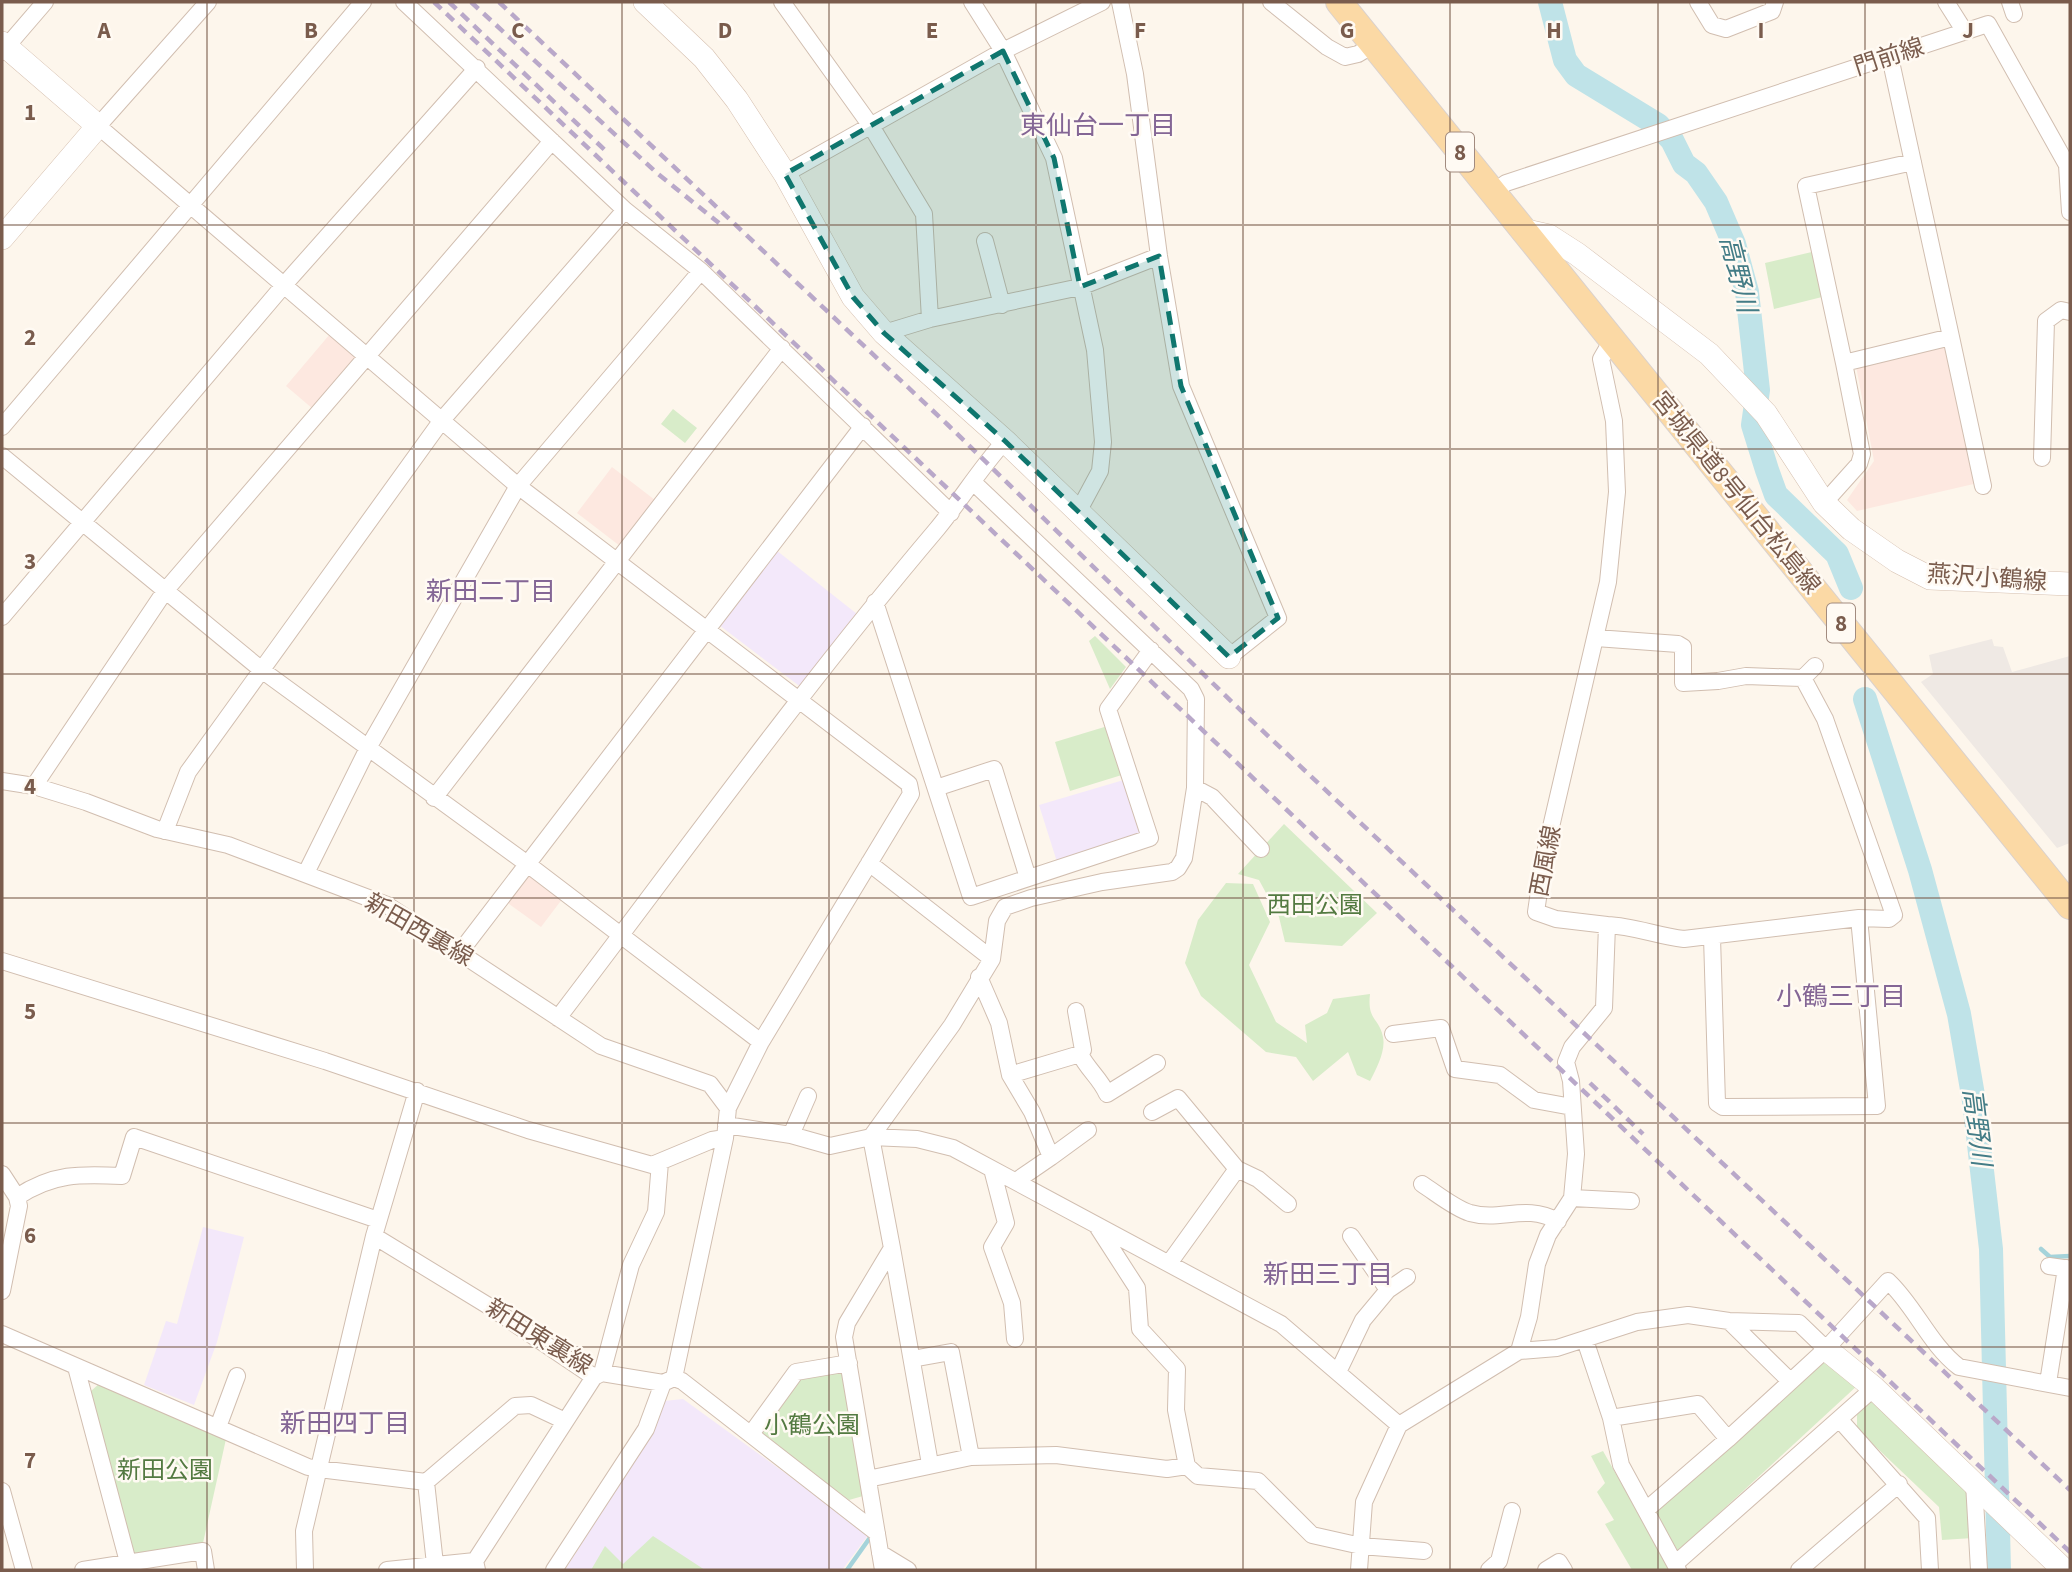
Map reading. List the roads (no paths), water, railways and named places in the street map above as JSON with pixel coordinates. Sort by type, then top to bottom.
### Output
[{"type":"main road","name":"宮城県道8号仙台松島線","points":[[1339,2],[2070,906]]},
{"type":"street","points":[[45,2],[3,47],[518,486],[909,784],[911,794],[761,1042],[726,1124],[668,1380],[646,1429],[554,1570]]},
{"type":"street","points":[[2,238],[208,2]]},
{"type":"street","points":[[2,427],[363,2]]},
{"type":"street","points":[[404,2],[625,210],[701,271],[951,513]]},
{"type":"street","points":[[645,2],[704,58],[737,100],[785,174],[853,297],[884,333],[1005,441],[1229,657],[1278,618],[1181,386],[1159,256],[1135,74],[1119,2]]},
{"type":"street","points":[[782,2],[872,125],[924,214],[930,318]]},
{"type":"street","points":[[971,2],[1003,51],[1054,158],[1095,350],[1103,442],[1100,471],[1078,512]]},
{"type":"street","points":[[785,174],[1003,51],[1102,2]]},
{"type":"street","points":[[1271,2],[1327,47],[1345,57],[1359,54],[1373,45]]},
{"type":"street","points":[[1698,2],[1712,25],[1726,29],[1772,11],[1775,2]]},
{"type":"street","points":[[1946,2],[1965,32]]},
{"type":"street","name":"門前線","points":[[1492,193],[1506,183],[1988,24],[2068,164],[2070,212]]},
{"type":"street","points":[[1890,57],[1983,486]]},
{"type":"street","points":[[2,617],[284,285],[477,68]]},
{"type":"street","points":[[34,786],[165,591],[552,141]]},
{"type":"street","points":[[1824,503],[1859,464],[1862,454],[1806,186],[1913,162]]},
{"type":"street","points":[[165,831],[188,772],[442,420],[625,210]]},
{"type":"street","name":"燕沢小鶴線","points":[[1522,230],[1549,236],[1709,354],[1759,406],[1824,503],[1859,535],[1913,571],[1930,578],[2070,584]]},
{"type":"street","points":[[985,242],[1002,305]]},
{"type":"street","points":[[884,333],[930,318],[1080,287],[1159,256]]},
{"type":"street","points":[[306,873],[368,748],[518,486],[701,271]]},
{"type":"street","points":[[1584,306],[1605,295],[1629,293]]},
{"type":"street","points":[[2042,458],[2046,321],[2061,310],[2070,312]]},
{"type":"street","points":[[1843,363],[1951,337]]},
{"type":"street","name":"西風線","points":[[1607,925],[1556,919],[1536,912],[1544,857],[1608,582],[1617,492],[1614,421],[1601,359],[1612,340]]},
{"type":"street","points":[[434,798],[782,348]]},
{"type":"street","points":[[460,952],[863,426]]},
{"type":"street","points":[[558,1018],[797,701],[875,602],[951,513],[1005,441]]},
{"type":"street","points":[[2,456],[263,671],[526,863],[761,1042]]},
{"type":"street","points":[[930,1464],[872,1137],[953,1025],[992,959],[997,921],[1005,907],[1055,892],[1162,874],[1178,868],[1184,858],[1195,788],[1196,699],[1191,689],[973,482]]},
{"type":"street","points":[[875,602],[971,897],[1150,838],[1108,709],[1151,650]]},
{"type":"street","points":[[1596,638],[1678,643],[1683,647],[1683,682],[1718,681],[1746,676],[1803,678],[1815,666]]},
{"type":"street","points":[[1519,1351],[1529,1317],[1537,1264],[1572,1198],[1576,1154],[1566,1062],[1572,1047],[1604,1008],[1607,925],[1641,929],[1659,936],[1684,939],[1859,918],[1889,919],[1894,915],[1825,719],[1803,678]]},
{"type":"street","points":[[936,788],[994,769],[1028,878]]},
{"type":"street","name":"新田西裏線","points":[[3,784],[34,786],[165,831],[228,845],[387,905],[601,1046],[710,1084],[726,1124]]},
{"type":"street","points":[[1195,788],[1212,797],[1261,849]]},
{"type":"street","points":[[869,863],[992,959]]},
{"type":"street","points":[[1712,937],[1717,1103],[1723,1107],[1877,1106],[1859,918]]},
{"type":"street","points":[[2,961],[416,1091],[528,1130],[652,1165],[712,1140],[726,1124]]},
{"type":"street","points":[[979,977],[999,1023],[1010,1075],[1032,1112],[1051,1157]]},
{"type":"street","points":[[1010,1075],[1080,1055],[1083,1050],[1076,1012]]},
{"type":"street","points":[[1392,1034],[1441,1028],[1455,1069],[1500,1075],[1516,1084],[1534,1100],[1572,1107]]},
{"type":"street","points":[[1080,1055],[1088,1069],[1101,1079],[1107,1094],[1157,1063]]},
{"type":"street","points":[[305,1570],[304,1531],[376,1228],[416,1091]]},
{"type":"street","points":[[791,1135],[808,1096]]},
{"type":"street","points":[[1152,1112],[1178,1097],[1237,1168],[1258,1179],[1288,1204]]},
{"type":"street","points":[[726,1124],[791,1135],[831,1146],[872,1137],[917,1139],[953,1147],[1171,1262],[1281,1324],[1399,1425]]},
{"type":"street","points":[[1016,1181],[1088,1130]]},
{"type":"street","name":"新田東裏線","points":[[17,1197],[40,1182],[55,1178],[122,1176],[134,1137],[376,1228],[487,1306],[598,1375],[668,1380],[751,1434],[877,1533]]},
{"type":"street","points":[[387,1570],[435,1564],[476,1566],[565,1422],[598,1375],[631,1265],[656,1212],[660,1162]]},
{"type":"street","points":[[1171,1262],[1237,1168]]},
{"type":"street","points":[[992,1169],[1006,1223],[992,1247],[1012,1303],[1015,1339]]},
{"type":"street","points":[[2,1174],[17,1197],[19,1206],[2,1291]]},
{"type":"street","points":[[1422,1184],[1468,1213],[1483,1215],[1533,1211],[1558,1222]]},
{"type":"street","points":[[1572,1198],[1631,1201]]},
{"type":"street","points":[[1096,1224],[1137,1289],[1140,1329],[1177,1369],[1176,1410],[1186,1466],[1198,1476],[1258,1480],[1312,1535],[1361,1546],[1424,1551]]},
{"type":"street","points":[[1351,1236],[1388,1290]]},
{"type":"street","points":[[883,1570],[844,1337],[847,1323],[892,1248]]},
{"type":"street","points":[[2048,1383],[2068,1268],[2049,1266]]},
{"type":"street","points":[[1338,1372],[1363,1320],[1388,1290],[1407,1278]]},
{"type":"street","points":[[1646,1510],[1826,1349],[1888,1281],[1902,1294],[1948,1358],[1959,1367],[2070,1388]]},
{"type":"street","points":[[1359,1570],[1364,1502],[1399,1425],[1519,1351],[1557,1348],[1637,1322],[1688,1315],[1729,1321],[1799,1323],[1874,1388],[2064,1570]]},
{"type":"street","points":[[1729,1321],[1790,1381]]},
{"type":"street","points":[[2,1334],[308,1468],[426,1482],[515,1406],[531,1405],[565,1422]]},
{"type":"street","points":[[1585,1340],[1611,1418],[1621,1465],[1676,1567],[1874,1388]]},
{"type":"street","points":[[912,1359],[951,1352],[971,1457]]},
{"type":"street","points":[[751,1434],[796,1372],[849,1363]]},
{"type":"street","points":[[76,1367],[128,1562]]},
{"type":"street","points":[[218,1427],[237,1376]]},
{"type":"street","points":[[1611,1418],[1698,1404],[1728,1439]]},
{"type":"street","points":[[1840,1420],[1927,1518],[1930,1570]]},
{"type":"street","points":[[868,1479],[971,1457],[985,1459],[1056,1455],[1167,1469],[1186,1466]]},
{"type":"street","points":[[426,1482],[435,1564]]},
{"type":"street","points":[[1799,1570],[1899,1484]]},
{"type":"street","points":[[1977,1487],[1979,1570]]},
{"type":"street","points":[[2,1491],[24,1570]]},
{"type":"street","points":[[1489,1570],[1499,1561],[1512,1511]]},
{"type":"street","points":[[83,1570],[203,1551],[206,1570]]},
{"type":"street","points":[[880,1553],[908,1570]]},
{"type":"street","points":[[1546,1570],[1559,1562],[1564,1570]]},
{"type":"waterway","name":"高野川","points":[[1550,2],[1565,60],[1576,75],[1658,125],[1672,140],[1684,164],[1696,173],[1716,202],[1734,244],[1747,292],[1758,390],[1753,425],[1767,470],[1776,495],[1837,554],[1851,588]]},
{"type":"waterway","name":"高野川","points":[[1865,699],[1920,870],[1959,1014],[1974,1101],[1991,1249],[1999,1570]]},
{"type":"waterway","points":[[2041,1249],[2050,1257],[2070,1256]]},
{"type":"waterway","points":[[847,1570],[869,1539]]},
{"type":"railway","points":[[434,2],[2070,1552]]},
{"type":"railway","points":[[449,2],[609,154]]},
{"type":"railway","points":[[471,2],[658,174],[719,223]]},
{"type":"railway","points":[[499,2],[948,425],[1233,703],[2070,1490]]},
{"type":"railway","points":[[1590,1083],[1643,1134]]},
{"type":"district","name":"東仙台一丁目","points":[[1098,125]]},
{"type":"district","name":"新田二丁目","points":[[491,591]]},
{"type":"district","name":"小鶴三丁目","points":[[1841,996]]},
{"type":"district","name":"新田三丁目","points":[[1328,1274]]},
{"type":"district","name":"新田四丁目","points":[[345,1423]]},
{"type":"park label","name":"西田公園","points":[[1315,905]]},
{"type":"park label","name":"小鶴公園","points":[[812,1425]]},
{"type":"park label","name":"新田公園","points":[[165,1470]]}]
